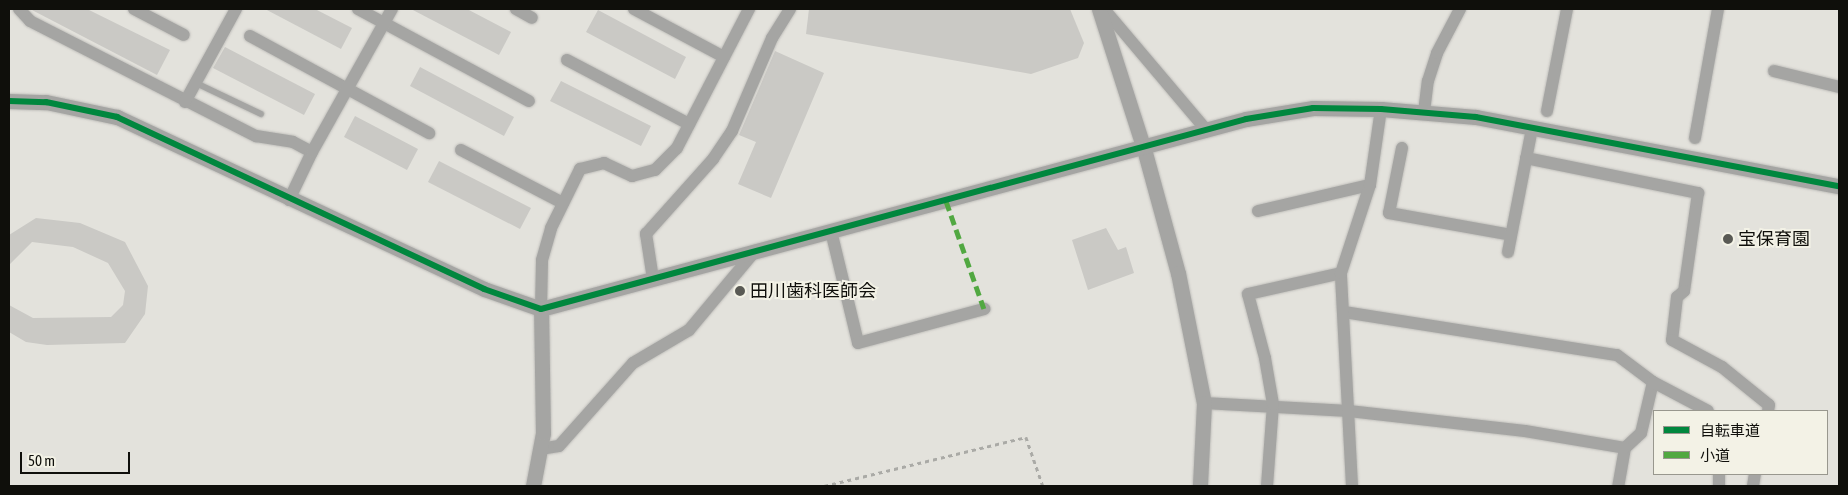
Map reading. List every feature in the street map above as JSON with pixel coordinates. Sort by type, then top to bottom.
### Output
[{"type":"street","points":[[20,9],[30,21],[185,102],[256,136],[293,142],[312,152]]},
{"type":"street","points":[[134,9],[184,35]]},
{"type":"street","points":[[185,102],[236,9]]},
{"type":"street","points":[[358,9],[528,101]]},
{"type":"street","points":[[289,200],[312,152],[392,9]]},
{"type":"street","points":[[516,9],[532,18]]},
{"type":"street","points":[[634,9],[724,57]]},
{"type":"street","points":[[534,486],[543,433],[540,309],[542,260],[551,228],[580,168],[604,163],[632,176],[655,170],[677,148],[749,9]]},
{"type":"street","points":[[653,279],[646,234],[714,159],[732,131],[772,38],[790,9]]},
{"type":"street","points":[[1098,9],[1144,149],[1178,273],[1204,403],[1200,486]]},
{"type":"street","points":[[1104,9],[1207,131]]},
{"type":"street","points":[[1424,112],[1428,81],[1437,53],[1460,9]]},
{"type":"street","points":[[1547,111],[1567,9]]},
{"type":"street","points":[[1696,138],[1718,9]]},
{"type":"street","points":[[250,36],[429,133]]},
{"type":"street","points":[[567,60],[689,124]]},
{"type":"street","points":[[1774,71],[1839,87]]},
{"type":"street","points":[[9,101],[46,102],[117,117],[289,200],[484,290],[540,309],[1144,149],[1246,119],[1313,108],[1381,109],[1476,117],[1839,186]]},
{"type":"street","points":[[1351,486],[1350,411],[1341,273],[1370,185],[1381,109]]},
{"type":"street","points":[[1508,252],[1532,128]]},
{"type":"street","points":[[1402,148],[1389,213],[1511,236]]},
{"type":"street","points":[[461,150],[563,204]]},
{"type":"street","points":[[1526,158],[1698,193],[1684,291],[1676,297],[1672,340],[1722,367],[1769,405],[1768,410]]},
{"type":"street","points":[[1258,211],[1370,185]]},
{"type":"street","points":[[830,231],[858,343],[984,309]]},
{"type":"street","points":[[540,449],[559,446],[633,363],[689,330],[755,251]]},
{"type":"street","points":[[1267,486],[1273,404],[1265,358],[1248,294],[1341,273]]},
{"type":"street","points":[[1344,312],[1617,355],[1652,382],[1706,410]]},
{"type":"street","points":[[1618,486],[1625,448],[1642,433],[1652,382]]},
{"type":"street","points":[[1204,403],[1273,404],[1350,411],[1525,431],[1625,448]]},
{"type":"lane","points":[[196,83],[261,114]]},
{"type":"path","points":[[824,486],[1026,437],[1043,486]]},
{"type":"building","points":[[30,9],[87,9],[170,50],[157,75]]},
{"type":"building","points":[[265,9],[315,9],[352,28],[341,49]]},
{"type":"building","points":[[411,9],[467,9],[511,32],[499,55]]},
{"type":"building","points":[[809,9],[1070,9],[1084,43],[1078,58],[1031,74],[806,34]]},
{"type":"building","points":[[598,10],[686,57],[675,79],[586,32]]},
{"type":"building","points":[[225,47],[315,94],[304,115],[213,68]]},
{"type":"building","points":[[775,51],[824,73],[771,198],[738,184],[756,142],[739,135]]},
{"type":"building","points":[[420,67],[514,117],[504,136],[410,86]]},
{"type":"building","points":[[561,81],[651,126],[641,146],[550,101]]},
{"type":"building","points":[[355,116],[418,149],[407,170],[344,137]]},
{"type":"building","points":[[439,161],[531,208],[520,229],[428,182]]},
{"type":"building","points":[[36,218],[80,223],[125,242],[148,286],[145,314],[125,343],[47,345],[26,342],[9,332],[9,305],[33,318],[111,317],[123,305],[125,291],[108,263],[73,247],[32,242],[9,265],[9,235]]},
{"type":"building","points":[[1106,228],[1118,250],[1126,247],[1134,273],[1088,290],[1072,240]]},
{"type":"marked path","points":[[946,201],[984,309]]},
{"type":"cycle path","points":[[9,101],[46,102],[117,117],[484,289],[541,309],[1246,119],[1313,108],[1381,109],[1476,117],[1839,186]]},
{"type":"place","name":"宝保育園","points":[[1728,239]]},
{"type":"place","name":"田川歯科医師会","points":[[740,291]]}]
